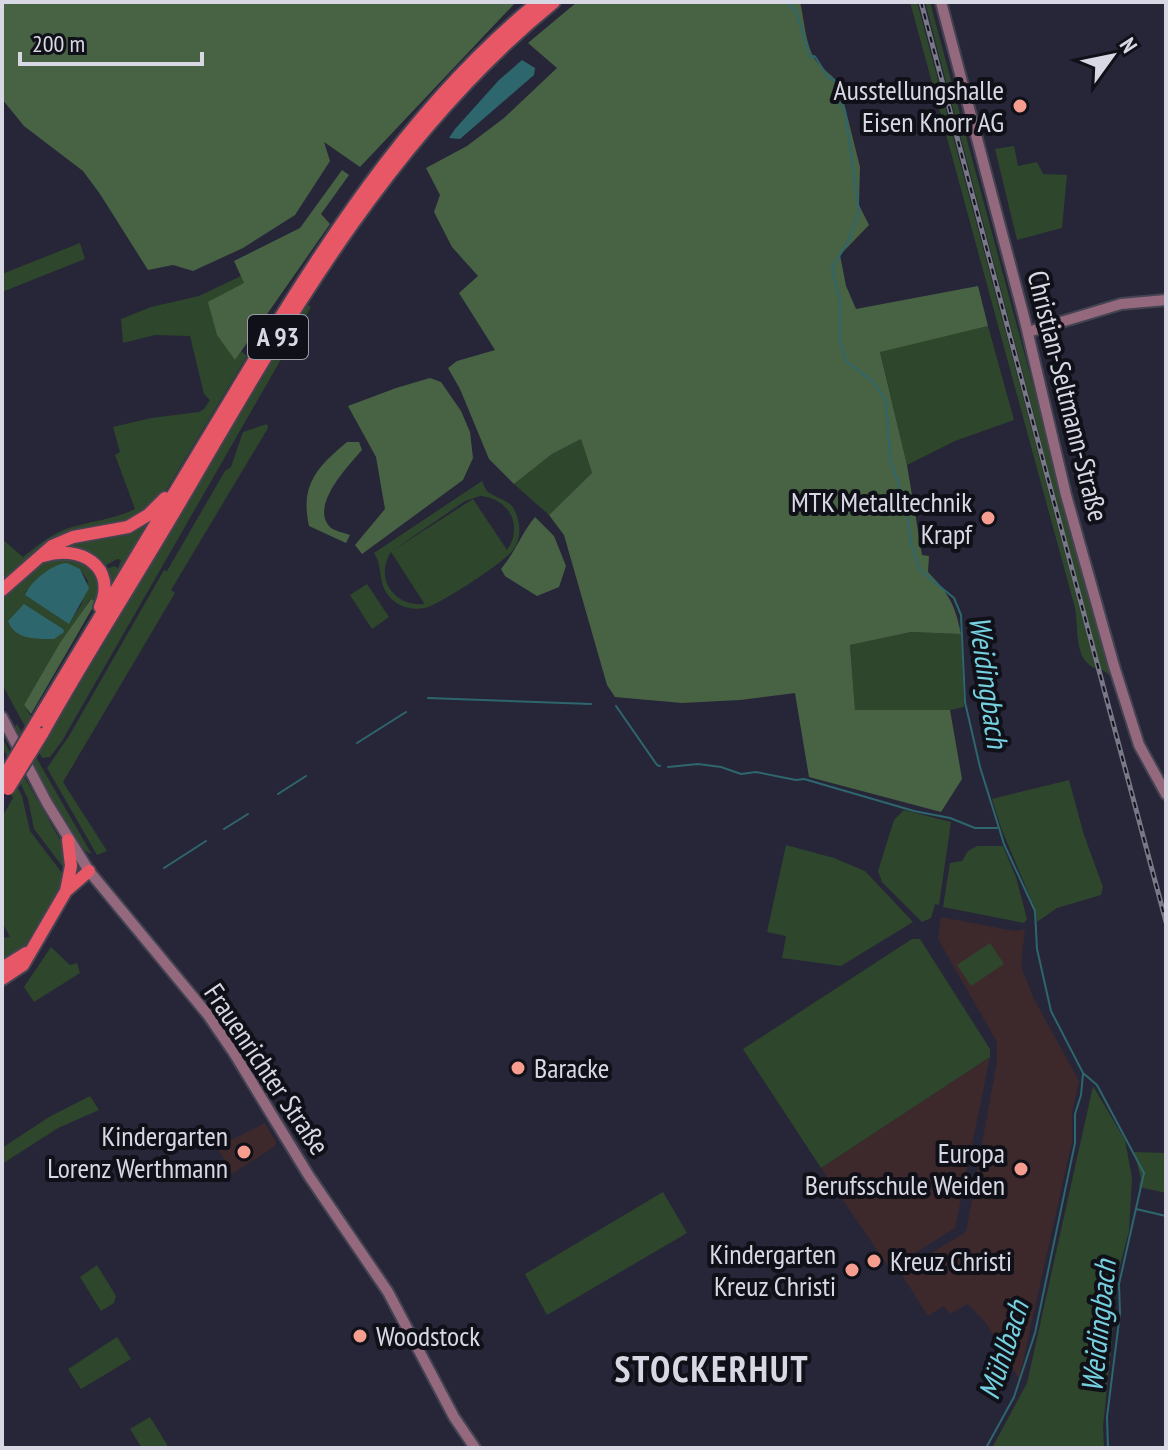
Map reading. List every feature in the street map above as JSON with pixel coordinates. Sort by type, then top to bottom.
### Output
[{"type":"highway","name":"A 93","points":[[39,728],[82,645],[281,315],[373,178],[467,68],[538,2]]},
{"type":"highway","name":"A 93","points":[[4,786],[280,335],[359,216],[443,109],[511,39],[554,2]]},
{"type":"highway","points":[[2,590],[46,550],[65,540],[135,524],[178,485]]},
{"type":"highway","points":[[37,559],[59,552],[78,553],[87,557],[101,574],[103,598],[82,645]]},
{"type":"highway","points":[[66,891],[71,866],[68,840]]},
{"type":"highway","points":[[2,979],[23,965],[66,891],[89,871]]},
{"type":"highway","points":[[2,968],[32,949]]},
{"type":"main road","name":"Christian-Seltmann-Straße","points":[[941,2],[1028,332],[1066,495],[1130,723],[1144,756],[1166,794]]},
{"type":"main road","points":[[1028,332],[1121,304],[1166,300]]},
{"type":"main road","points":[[1021,308],[1035,320],[1051,326]]},
{"type":"main road","points":[[1034,358],[1042,336],[1051,326]]},
{"type":"main road","name":"Frauenrichter Straße","points":[[4,721],[68,840],[89,871],[208,1015],[234,1053],[309,1176],[388,1292],[454,1417],[475,1448]]},
{"type":"shaded area","points":[[2,2],[516,2],[360,167],[324,142],[330,161],[295,215],[243,248],[193,271],[173,265],[148,270],[83,171],[24,126],[2,99]]},
{"type":"shaded area","points":[[577,2],[800,2],[812,54],[842,88],[838,96],[844,103],[860,167],[859,205],[869,225],[840,255],[846,286],[856,309],[978,286],[988,326],[880,352],[907,465],[922,555],[929,556],[928,572],[950,600],[961,634],[911,632],[850,645],[855,710],[950,710],[962,779],[941,812],[809,777],[795,693],[682,703],[615,697],[607,685],[564,535],[549,515],[592,473],[581,439],[552,454],[514,484],[489,459],[448,368],[457,361],[495,350],[459,293],[478,276],[452,247],[434,212],[440,195],[426,168],[467,146],[504,118],[557,68],[528,43]]},
{"type":"shaded area","points":[[910,2],[917,2],[1096,669],[1080,651],[1075,608]]},
{"type":"shaded area","points":[[925,2],[930,2],[1111,676],[1101,669]]},
{"type":"shaded area","points":[[522,60],[535,68],[534,75],[460,139],[449,138],[499,80]]},
{"type":"shaded area","points":[[1014,146],[1018,166],[1037,162],[1043,174],[1067,175],[1062,228],[1017,240],[995,149]]},
{"type":"shaded area","points":[[342,170],[349,175],[321,214],[330,224],[235,360],[217,335],[208,302],[244,283],[234,261],[300,228]]},
{"type":"shaded area","points":[[80,243],[85,259],[2,292],[2,274]]},
{"type":"shaded area","points":[[241,276],[244,283],[235,360],[241,351],[247,356],[165,492],[131,522],[46,546],[2,582],[2,539],[23,557],[60,532],[135,509],[115,455],[120,452],[113,427],[199,412],[210,400],[204,394],[190,336],[155,335],[123,343],[121,319],[151,307],[199,296]]},
{"type":"shaded area","points":[[306,304],[311,307],[50,757],[42,758],[2,684],[2,596],[37,565],[55,555],[89,564],[98,583],[96,602],[90,599],[24,705],[46,741]],"holes":[[[80,569],[88,581],[81,605],[69,623],[25,595],[26,591]]]},
{"type":"shaded area","points":[[988,326],[1014,420],[955,441],[907,465],[880,351]]},
{"type":"shaded area","points":[[430,378],[441,382],[461,411],[470,432],[473,458],[463,480],[362,554],[355,545],[385,509],[376,457],[348,406]]},
{"type":"shaded area","points":[[267,424],[268,428],[171,590],[175,593],[63,782],[107,851],[97,855],[47,768],[69,736],[164,570],[167,571],[225,471],[231,467],[243,432]]},
{"type":"shaded area","points":[[581,439],[592,473],[549,515],[514,484],[552,454]]},
{"type":"shaded area","points":[[347,442],[359,442],[362,450],[333,487],[324,509],[325,519],[331,528],[350,535],[346,543],[309,526],[307,499],[319,469]]},
{"type":"shaded area","points":[[482,481],[488,492],[513,508],[519,524],[517,543],[507,556],[457,591],[425,608],[405,607],[389,596],[382,584],[374,553]],"holes":[[[480,496],[499,502],[511,515],[514,532],[507,550],[473,499],[392,551],[465,501]],[[391,552],[424,603],[424,604],[404,601],[390,589],[385,572]]]},
{"type":"shaded area","points":[[154,515],[106,596],[102,571],[114,566],[118,568],[121,560],[103,567],[59,548],[63,544]]},
{"type":"shaded area","points":[[535,517],[554,536],[566,566],[559,587],[537,596],[505,576],[501,569]]},
{"type":"shaded area","points":[[67,563],[80,569],[89,588],[69,624],[25,595],[43,574]]},
{"type":"shaded area","points":[[367,584],[389,617],[372,629],[350,595]]},
{"type":"shaded area","points":[[91,599],[96,602],[31,714],[24,705],[60,643]]},
{"type":"shaded area","points":[[24,604],[64,632],[54,639],[47,639],[27,637],[16,632],[8,621]]},
{"type":"shaded area","points":[[911,632],[961,634],[964,707],[950,710],[855,710],[850,645]]},
{"type":"shaded area","points":[[17,724],[90,854],[60,815],[15,726]]},
{"type":"shaded area","points":[[2,738],[63,845],[66,871],[34,829],[28,799],[2,746]]},
{"type":"shaded area","points":[[2,757],[22,796],[30,831],[65,877],[36,935],[24,950],[2,963],[2,938],[10,937],[2,922],[2,817],[13,798],[2,779]]},
{"type":"shaded area","points":[[1069,780],[1103,887],[1101,895],[1057,908],[1037,922],[1036,911],[992,799]]},
{"type":"shaded area","points":[[904,810],[951,822],[939,905],[935,904],[931,918],[922,922],[882,882],[878,871],[894,820]]},
{"type":"shaded area","points":[[786,845],[834,858],[865,871],[913,922],[841,966],[782,958],[786,936],[767,932]]},
{"type":"shaded area","points":[[977,846],[1003,846],[1016,877],[1027,919],[1024,923],[943,907],[950,863],[962,861],[968,851]]},
{"type":"shaded area","name":"Europa Berufsschule Weiden","points":[[941,917],[1015,931],[1025,929],[1021,963],[1023,972],[1034,999],[1079,1081],[1072,1113],[1072,1141],[1019,1379],[986,1323],[968,1304],[950,1314],[944,1306],[928,1316],[900,1272],[966,1232],[997,1061],[997,1042],[938,939]]},
{"type":"shaded area","points":[[912,939],[920,939],[990,1049],[990,1057],[821,1168],[743,1049]]},
{"type":"shaded area","points":[[990,943],[1004,964],[971,986],[957,965]]},
{"type":"shaded area","points":[[51,947],[70,965],[77,963],[80,973],[34,1002],[24,987]]},
{"type":"shaded area","points":[[990,1057],[955,1228],[890,1269],[821,1168]]},
{"type":"shaded area","points":[[1093,1086],[1125,1140],[1132,1178],[1129,1231],[1115,1285],[1103,1427],[1104,1448],[992,1448],[1027,1383]]},
{"type":"shaded area","points":[[90,1096],[99,1110],[58,1128],[2,1164],[2,1148],[49,1117]]},
{"type":"shaded area","name":"Kindergarten Lorenz Werthmann","points":[[265,1123],[276,1142],[275,1146],[232,1174],[217,1147]]},
{"type":"shaded area","points":[[1134,1152],[1166,1153],[1166,1193],[1139,1187],[1141,1179]]},
{"type":"shaded area","points":[[663,1192],[687,1233],[547,1315],[525,1274]]},
{"type":"shaded area","points":[[97,1265],[116,1296],[114,1303],[101,1311],[80,1277]]},
{"type":"shaded area","points":[[117,1337],[131,1359],[81,1389],[68,1369]]},
{"type":"shaded area","points":[[150,1417],[169,1448],[142,1448],[130,1429]]},
{"type":"waterway","name":"Weidingbach","points":[[786,2],[796,11],[810,57],[814,56],[828,77],[839,83],[841,88],[837,95],[845,111],[859,211],[848,242],[832,268],[840,302],[840,340],[846,361],[872,381],[886,400],[890,459],[906,506],[912,547],[920,570],[954,598],[961,615],[965,702],[980,767],[1004,844],[1035,911],[1037,949],[1051,1011],[1083,1073],[1097,1085],[1144,1173],[1119,1284],[1120,1313],[1107,1417],[1108,1448]]},
{"type":"waterway","points":[[428,698],[591,704]]},
{"type":"waterway","points":[[616,706],[660,766]]},
{"type":"waterway","points":[[357,743],[406,712]]},
{"type":"waterway","points":[[668,767],[698,764],[741,774],[756,772],[804,779],[914,811],[950,818],[975,828],[997,828]]},
{"type":"waterway","points":[[278,794],[306,776]]},
{"type":"waterway","points":[[224,829],[248,814]]},
{"type":"waterway","points":[[164,868],[206,841]]},
{"type":"waterway","name":"Mühlbach","points":[[986,1448],[1014,1397],[1035,1333],[1075,1143],[1075,1114],[1083,1074]]},
{"type":"waterway","name":"Weidingbach","points":[[1136,1209],[1166,1216]]},
{"type":"railway","points":[[921,2],[1166,922]]},
{"type":"place","name":"Ausstellungshalle Eisen Knorr AG","points":[[1020,106]]},
{"type":"place","name":"MTK Metalltechnik Krapf","points":[[988,518]]},
{"type":"place","name":"Baracke","points":[[518,1068]]},
{"type":"place","name":"Kindergarten Lorenz Werthmann","points":[[244,1152]]},
{"type":"place","name":"Europa Berufsschule Weiden","points":[[1021,1169]]},
{"type":"place","name":"Kreuz Christi","points":[[874,1261]]},
{"type":"place","name":"Kindergarten Kreuz Christi","points":[[852,1270]]},
{"type":"place","name":"Woodstock","points":[[360,1336]]},
{"type":"district","name":"STOCKERHUT","points":[[712,1369]]}]
